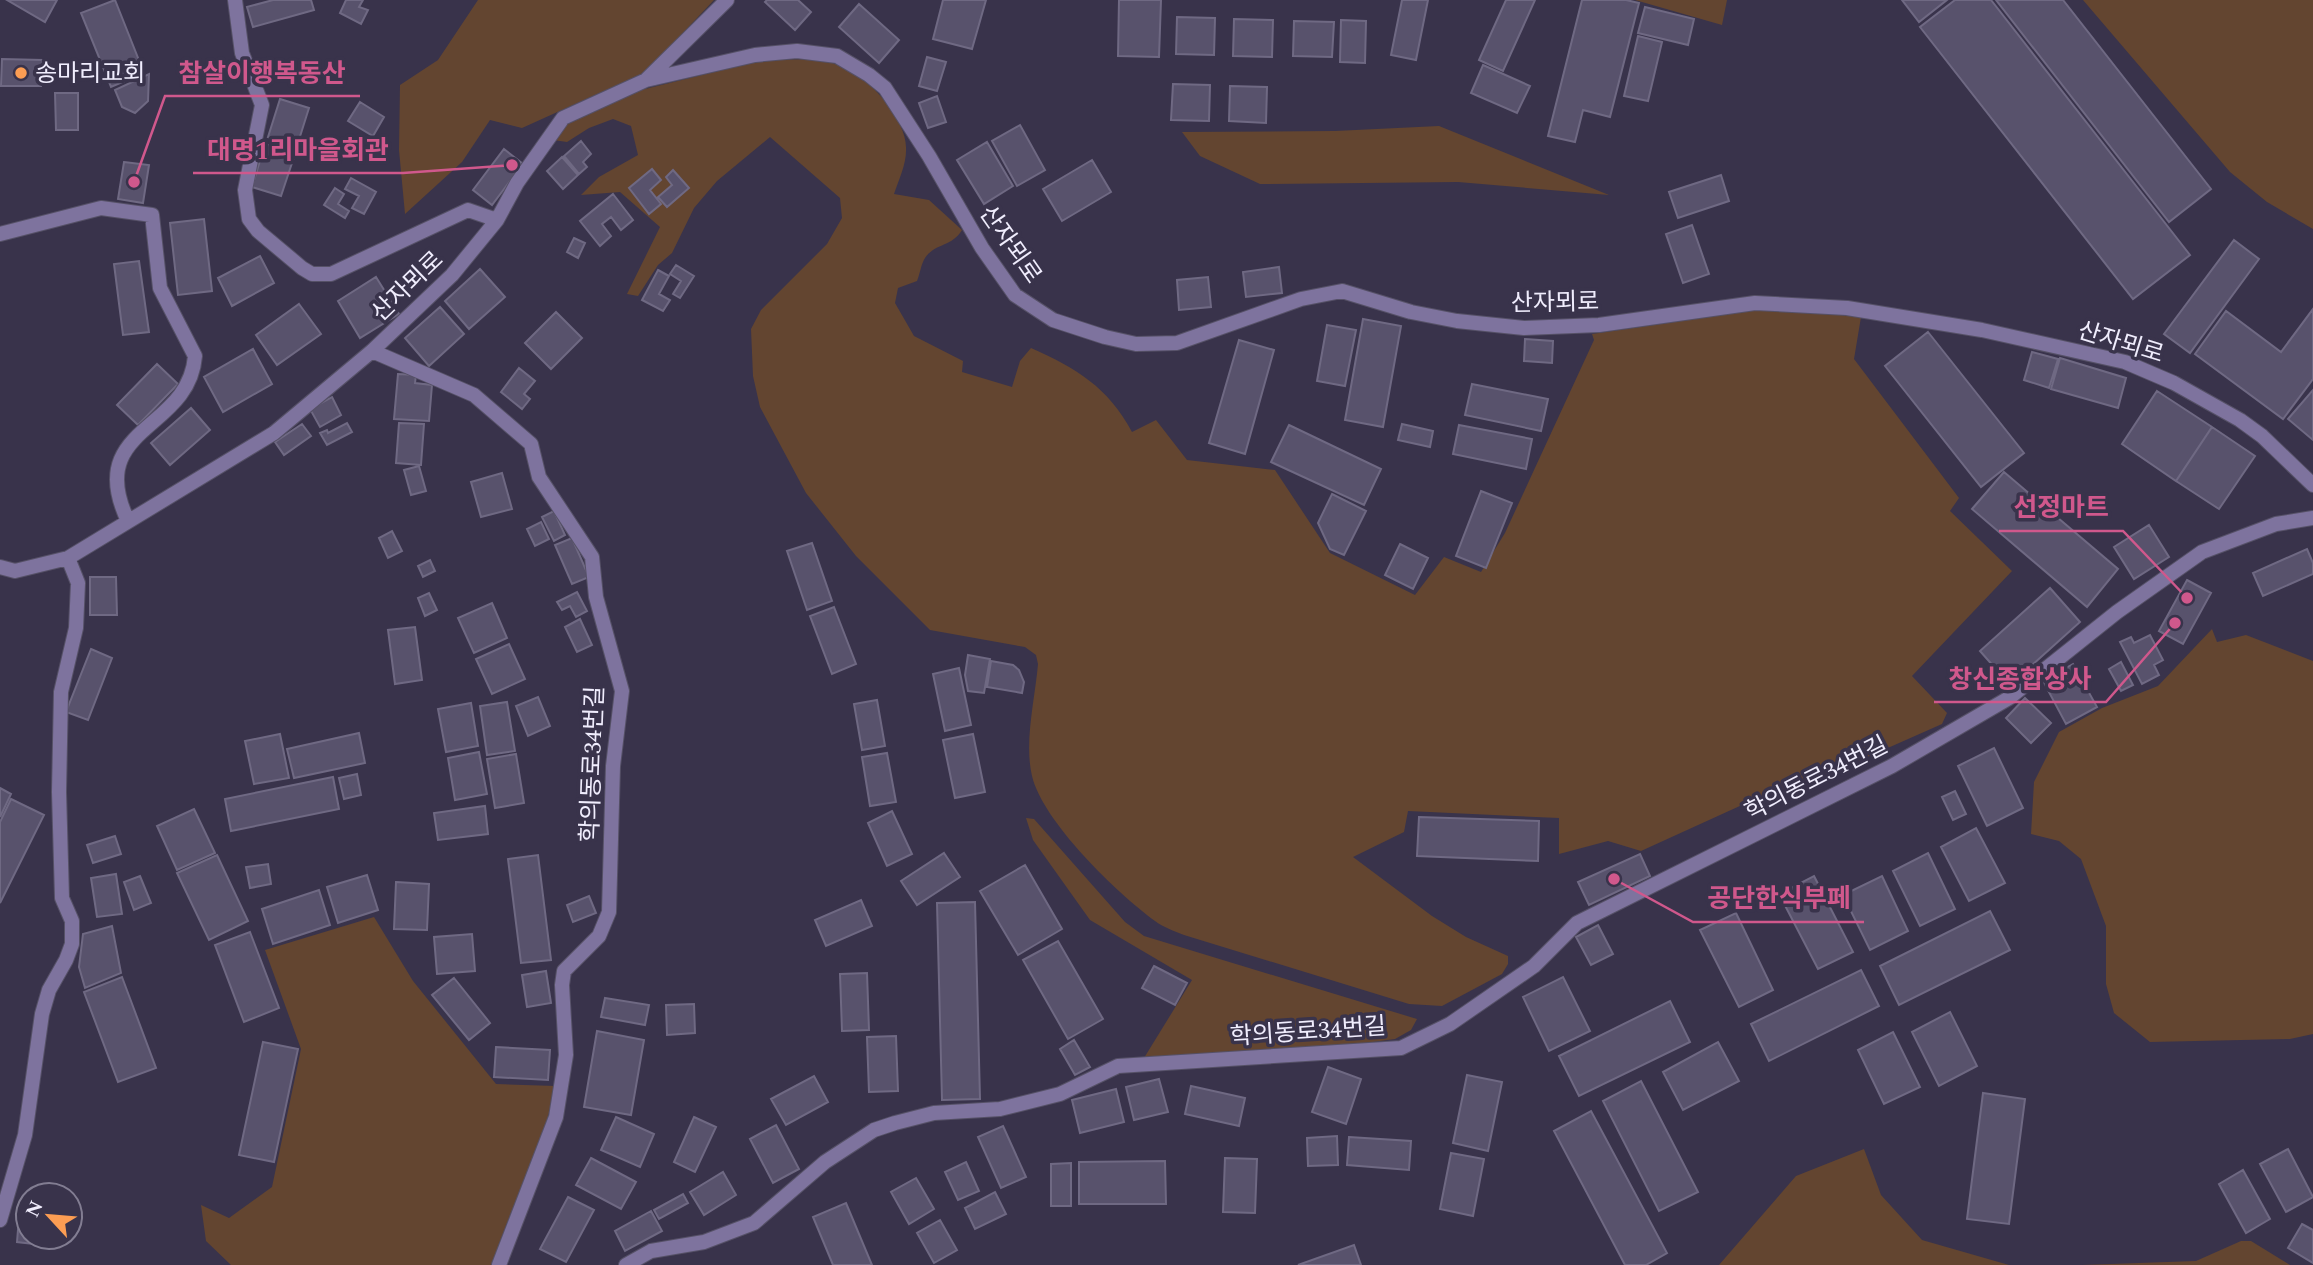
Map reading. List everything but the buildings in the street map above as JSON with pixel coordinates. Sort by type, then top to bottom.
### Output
[{"type":"street","points":[[235,0],[242,53],[262,104],[245,190],[245,205],[249,219],[258,231],[288,258],[312,274],[331,274],[468,210],[497,220]]},
{"type":"street","points":[[646,80],[727,0]]},
{"type":"street","name":"산자뫼로","points":[[0,567],[15,570],[68,558],[274,433],[372,351],[452,275],[497,220],[517,183],[563,118],[646,80],[778,52],[820,52],[854,65],[885,88],[982,248],[1015,295],[1053,320],[1105,337],[1157,346],[1177,343],[1301,299],[1342,291],[1434,317],[1524,328],[1599,325],[1755,303],[1847,308],[1982,330],[2125,362],[2175,383],[2240,420],[2262,436],[2313,485]]},
{"type":"street","points":[[0,234],[101,208],[152,215],[160,288],[195,356],[194,367],[182,392],[134,439],[120,459],[116,487],[128,521]]},
{"type":"street","name":"학의동로34번길","points":[[372,351],[474,395],[531,444],[539,477],[592,557],[596,597],[622,691],[613,766],[609,912],[599,936],[564,971],[562,985],[566,1055],[556,1117],[499,1265]]},
{"type":"street","name":"학의동로34번길","points":[[626,1265],[651,1251],[704,1242],[754,1223],[825,1162],[874,1130],[895,1123],[934,1113],[1000,1109],[1048,1097],[1118,1066],[1401,1048],[1450,1024],[1534,966],[1577,923],[1892,766],[2009,698],[2117,612],[2202,552],[2276,524],[2313,518]]},
{"type":"street","points":[[0,1220],[25,1135],[42,1014],[49,990],[72,944],[72,921],[62,898],[59,792],[61,692],[76,628],[78,594],[78,583],[68,558]]},
{"type":"shaded area","points":[[478,0],[714,0],[646,72],[522,128],[490,120],[462,162],[405,214],[399,150],[400,85],[438,60]]},
{"type":"shaded area","points":[[1635,0],[1727,0],[1722,25]]},
{"type":"shaded area","points":[[2083,0],[2313,0],[2313,229],[2267,202],[2230,172]]},
{"type":"shaded area","points":[[821,59],[847,68],[860,76],[887,104],[900,126],[905,137],[906,153],[894,194],[929,200],[962,230],[953,239],[929,253],[917,281],[898,288],[895,303],[914,336],[963,361],[962,372],[1012,387],[1020,361],[1031,348],[1062,363],[1089,381],[1123,416],[1132,432],[1156,420],[1187,460],[1275,470],[1330,553],[1415,595],[1444,557],[1481,572],[1505,533],[1594,340],[1592,334],[1770,308],[1861,317],[1854,359],[1959,498],[1950,511],[2012,571],[1912,676],[1947,713],[1942,724],[1759,805],[1742,805],[1641,851],[1608,841],[1559,854],[1559,818],[1408,811],[1404,832],[1353,857],[1432,916],[1466,937],[1508,956],[1508,964],[1502,974],[1442,1006],[1409,1004],[1184,935],[1158,923],[1121,893],[1083,855],[1039,794],[1032,776],[1029,749],[1038,664],[1036,655],[1025,647],[930,630],[856,556],[806,493],[760,407],[753,376],[751,329],[761,310],[827,244],[842,218],[840,198],[770,137],[717,181],[694,208],[672,253],[658,265],[638,296],[627,294],[660,227],[620,192],[581,195],[599,177],[638,155],[631,126],[613,119],[589,128],[567,142],[553,140],[565,125],[641,90],[763,60]]},
{"type":"shaded area","points":[[1439,126],[1609,195],[1458,182],[1260,184],[1200,156],[1182,132],[1335,131]]},
{"type":"shaded area","points":[[2212,629],[2217,642],[2246,635],[2313,661],[2313,1034],[2290,1039],[2150,1042],[2114,1013],[2106,984],[2106,926],[2081,859],[2059,841],[2031,834],[2034,782],[2059,732],[2102,708],[2158,686]]},
{"type":"shaded area","points":[[1026,818],[1034,819],[1125,922],[1144,936],[1417,1019],[1411,1030],[1395,1039],[1336,1047],[1144,1058],[1192,980],[1090,920],[1033,840]]},
{"type":"shaded area","points":[[374,917],[413,981],[496,1084],[556,1086],[543,1132],[492,1265],[231,1265],[206,1241],[201,1205],[229,1218],[272,1187],[301,1049],[265,950]]},
{"type":"shaded area","points":[[1864,1149],[1881,1195],[1922,1240],[2009,1265],[1719,1265],[1796,1176]]},
{"type":"shaded area","points":[[2241,1241],[2251,1241],[2290,1265],[2082,1265],[2196,1261]]},
{"type":"place","name":"송마리교회","points":[[21,73]]},
{"type":"place","name":"대명1리마을회관","points":[[512,165]]},
{"type":"place","name":"참살이행복동산","points":[[134,182]]},
{"type":"place","name":"선정마트","points":[[2187,598]]},
{"type":"place","name":"창신종합상사","points":[[2175,623]]},
{"type":"place","name":"공단한식부페","points":[[1614,879]]}]
